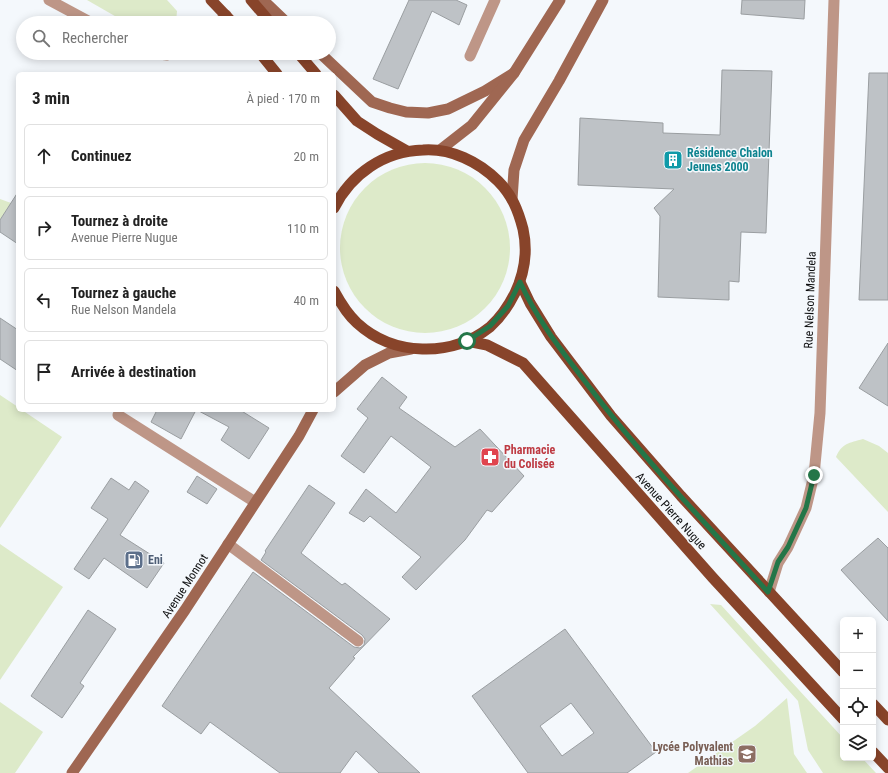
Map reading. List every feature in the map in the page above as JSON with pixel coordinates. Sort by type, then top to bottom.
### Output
[{"type":"main road","points":[[211,0],[226,16]]},
{"type":"main road","points":[[251,0],[265,16]]},
{"type":"main road","points":[[262,0],[279,16]]},
{"type":"main road","points":[[440,150],[472,125],[514,73],[560,0]]},
{"type":"main road","points":[[512,199],[514,170],[524,140],[559,81],[603,0]]},
{"type":"main road","points":[[266,60],[275,72]]},
{"type":"main road","points":[[304,60],[314,72]]},
{"type":"main road","points":[[327,60],[372,102],[406,112],[428,113],[448,109],[485,91],[514,73]]},
{"type":"main road","points":[[336,97],[357,121],[407,151]]},
{"type":"main road","points":[[336,205],[344,191],[356,177],[372,165],[388,157],[407,151],[440,150],[464,157],[488,171],[505,188],[518,212],[526,241],[526,260],[520,282],[508,306],[490,326],[467,341],[440,349],[411,349],[389,353],[365,365],[336,390]]},
{"type":"main road","name":"Avenue Pierre Nugue","points":[[520,282],[530,303],[551,337],[611,416],[681,496],[840,669]]},
{"type":"main road","points":[[336,295],[343,307],[356,322],[373,335],[391,344],[411,349]]},
{"type":"main road","name":"Avenue Pierre Nugue","points":[[467,341],[487,345],[523,363],[713,578],[840,716]]},
{"type":"main road","name":"Avenue Monnot","points":[[72,773],[181,616],[298,436],[312,412]]},
{"type":"main road","points":[[876,707],[888,720]]},
{"type":"main road","points":[[876,755],[888,768]]},
{"type":"street","points":[[49,0],[79,16]]},
{"type":"street","points":[[470,56],[495,0]]},
{"type":"street","name":"Rue Nelson Mandela","points":[[768,592],[778,562],[788,547],[806,508],[814,475],[818,449],[834,0]]},
{"type":"street","points":[[118,415],[255,502]]},
{"type":"street","points":[[228,544],[358,641]]},
{"type":"green space","points":[[87,0],[167,0],[177,11],[177,16],[115,16]]},
{"type":"green space","points":[[417,163],[433,163],[458,169],[479,182],[491,194],[504,215],[507,223],[510,248],[509,265],[504,281],[491,302],[479,314],[458,327],[450,330],[433,333],[417,333],[392,327],[371,314],[359,302],[346,281],[343,273],[340,256],[340,240],[346,215],[359,194],[371,182],[392,169],[400,166]]},
{"type":"green space","points":[[0,199],[11,203],[0,220]]},
{"type":"green space","points":[[0,395],[16,406],[16,412],[25,412],[62,437],[0,528]]},
{"type":"green space","points":[[863,439],[879,446],[888,453],[888,512],[836,457],[843,446]]},
{"type":"green space","points":[[0,544],[63,587],[0,680]]},
{"type":"green space","points":[[710,604],[721,605],[840,735],[840,761],[865,761],[876,773],[823,773],[808,750],[798,701]]},
{"type":"green space","name":"Lycée Polyvalent Mathias","points":[[787,698],[794,754],[807,773],[688,773],[755,726]]},
{"type":"green space","points":[[0,702],[43,732],[15,773],[0,773]]},
{"type":"building","points":[[409,0],[456,0],[467,5],[459,25],[432,11],[398,89],[373,79]]},
{"type":"building","points":[[742,0],[805,0],[804,19],[741,14]]},
{"type":"building","name":"Résidence Chalon Jeunes 2000","points":[[722,70],[772,71],[766,233],[741,232],[739,282],[729,281],[729,300],[658,297],[660,216],[654,208],[674,189],[578,185],[580,118],[663,123],[663,133],[720,135]]},
{"type":"building","points":[[869,73],[888,73],[888,300],[859,300]]},
{"type":"building","points":[[16,195],[16,243],[0,232],[0,220]]},
{"type":"building","points":[[0,318],[16,329],[16,370],[0,359]]},
{"type":"building","points":[[888,343],[888,406],[859,388]]},
{"type":"building","points":[[382,377],[407,397],[399,408],[455,447],[480,429],[524,476],[492,512],[487,510],[465,540],[416,590],[402,577],[421,557],[370,516],[364,522],[349,513],[366,489],[396,513],[431,467],[391,436],[364,473],[341,456],[368,418],[357,409]]},
{"type":"building","points":[[156,412],[195,412],[181,439],[151,422]]},
{"type":"building","points":[[201,412],[243,412],[269,428],[249,459],[221,440],[229,427]]},
{"type":"building","points":[[197,476],[217,489],[207,504],[187,492]]},
{"type":"building","points":[[111,478],[129,490],[135,481],[149,491],[120,535],[164,563],[147,588],[104,558],[89,579],[74,569],[108,519],[91,508]]},
{"type":"building","points":[[309,485],[335,503],[301,553],[342,585],[345,583],[390,619],[353,657],[355,658],[329,688],[420,773],[379,773],[356,751],[340,773],[280,773],[210,722],[201,734],[162,706],[253,572],[354,647],[360,648],[364,645],[365,639],[362,635],[261,560],[266,552],[265,551]]},
{"type":"building","points":[[878,538],[888,548],[888,621],[841,570]]},
{"type":"building","points":[[88,610],[116,629],[80,683],[84,686],[62,718],[31,696]]},
{"type":"building","points":[[565,629],[656,752],[627,773],[528,773],[472,696]],"holes":[[[571,703],[594,733],[562,756],[540,726]]]},
{"type":"place","name":"Résidence Chalon Jeunes 2000","points":[[673,160]]},
{"type":"place","name":"Pharmacie du Colisée","points":[[490,457]]},
{"type":"place","name":"Eni","points":[[134,560]]},
{"type":"place","name":"Lycée Polyvalent Mathias","points":[[747,754]]},
{"type":"route","points":[[467,341],[490,326],[508,306],[520,282],[538,318],[611,416],[768,592],[778,562],[788,547],[806,508],[814,475]]}]
